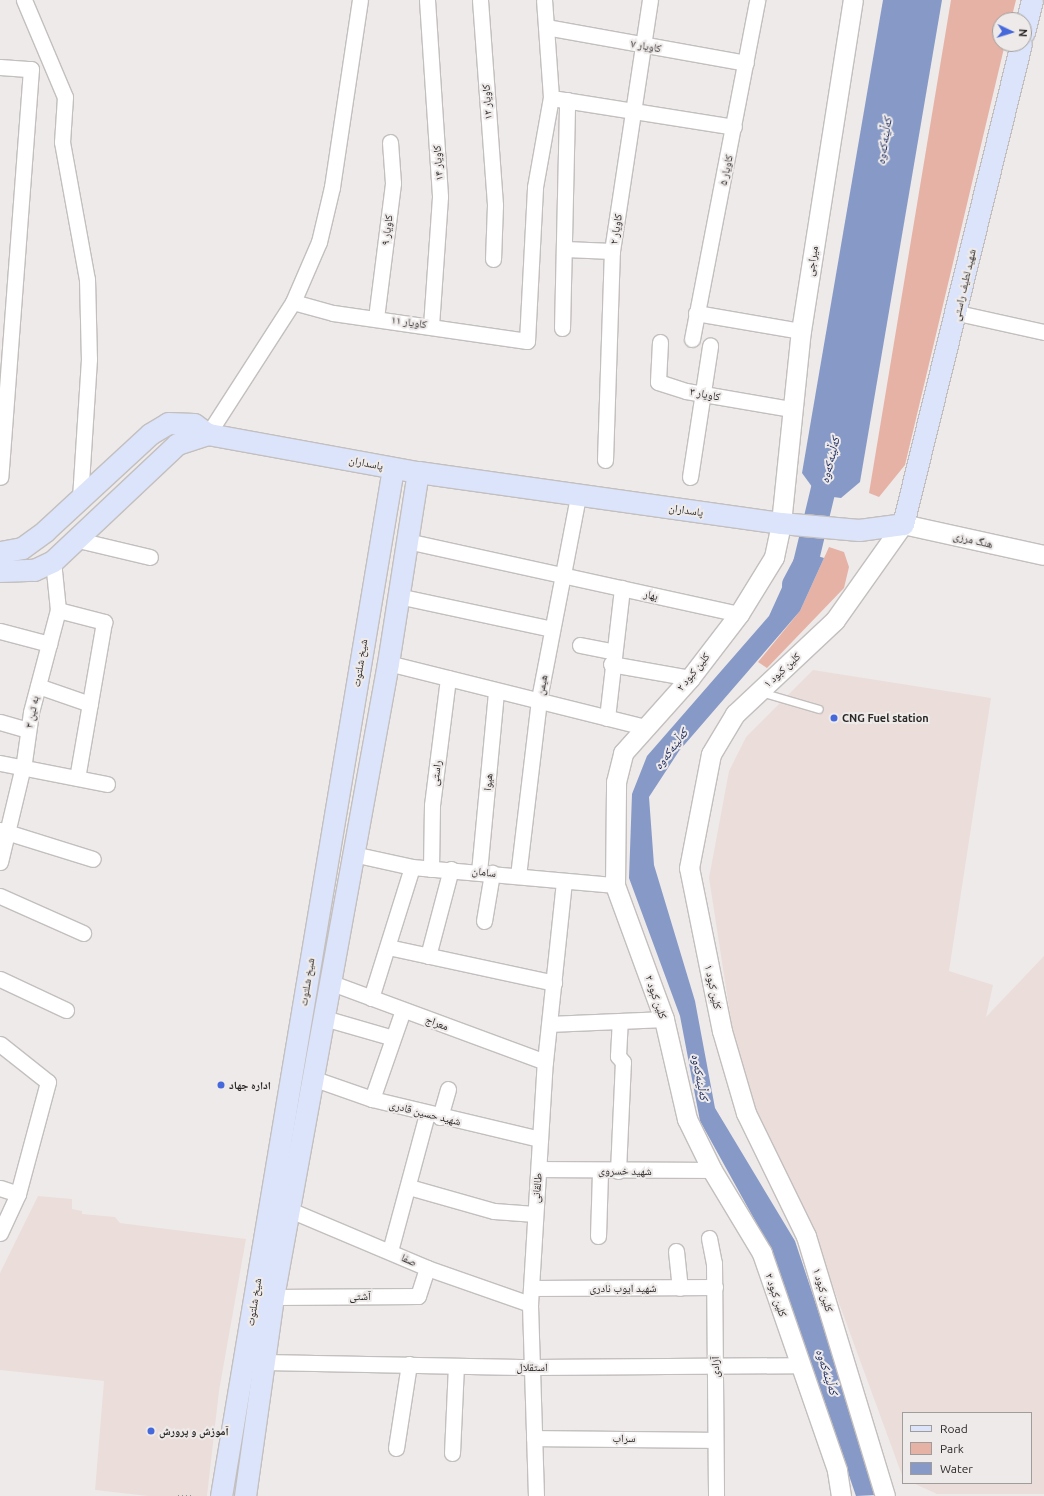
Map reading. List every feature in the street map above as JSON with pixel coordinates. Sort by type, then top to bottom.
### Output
[{"type":"main road","points":[[1029,12],[1032,0]]},
{"type":"main road","name":"شهید لطیف راستی","points":[[903,524],[958,313],[1019,52]]},
{"type":"main road","points":[[0,552],[22,548],[80,500],[150,434],[168,423],[194,424],[208,434]]},
{"type":"main road","name":"پاسداران","points":[[0,571],[34,570],[53,562],[74,539],[177,444],[208,434],[418,472],[578,496],[781,523],[859,530],[903,524]]},
{"type":"main road","name":"شیخ شلتوت","points":[[222,1496],[393,468]]},
{"type":"main road","name":"شیخ شلتوت","points":[[245,1496],[273,1297],[388,663],[418,472]]},
{"type":"street","points":[[24,0],[65,97],[62,142],[87,279],[89,359],[80,500]]},
{"type":"street","points":[[208,434],[293,302],[319,242],[332,187],[360,0]]},
{"type":"street","name":"کاویار ۱۴","points":[[427,0],[440,197],[431,325]]},
{"type":"street","name":"کاویار ۱۲","points":[[480,0],[495,205],[493,259]]},
{"type":"street","points":[[544,0],[551,98],[734,127]]},
{"type":"street","name":"کاویار ۲","points":[[605,460],[612,251],[650,0]]},
{"type":"street","name":"کاویار ۵","points":[[692,339],[734,127],[757,0]]},
{"type":"street","name":"میراجی","points":[[781,523],[791,409],[800,331],[853,0]]},
{"type":"street","name":"کاویار ۷","points":[[546,27],[643,46],[746,63]]},
{"type":"street","points":[[0,67],[31,69],[2,417],[0,477]]},
{"type":"street","name":"کاویار ۱۱","points":[[293,302],[376,318],[431,325],[526,341],[535,187],[551,98]]},
{"type":"street","points":[[562,328],[565,249],[567,100]]},
{"type":"street","name":"کاویار ۹","points":[[376,318],[393,183],[390,142]]},
{"type":"street","points":[[565,249],[612,251]]},
{"type":"street","points":[[696,313],[800,331]]},
{"type":"street","points":[[958,313],[1044,332]]},
{"type":"street","name":"کاویار ۳","points":[[660,342],[658,382],[704,394],[791,409]]},
{"type":"street","points":[[690,477],[704,394],[710,346]]},
{"type":"street","name":"هیمن","points":[[518,876],[539,699],[552,629],[564,576],[578,496]]},
{"type":"street","name":"کلین کبود ۲","points":[[781,523],[774,557],[738,614],[690,678],[644,727],[623,753],[616,782],[615,885],[664,1019],[687,1119],[712,1170],[762,1253],[837,1470],[841,1496]]},
{"type":"street","name":"هنگ مرزی","points":[[903,524],[1044,555]]},
{"type":"street","name":"کلین کبود ۱","points":[[885,1496],[806,1236],[746,1114],[722,1031],[689,868],[711,754],[735,714],[835,620],[903,524]]},
{"type":"street","points":[[74,539],[150,557]]},
{"type":"street","name":"بهار","points":[[407,541],[738,614]]},
{"type":"street","name":"به تین ۳","points":[[0,862],[4,831],[23,766],[28,730],[58,610],[53,562]]},
{"type":"street","points":[[607,718],[611,702],[612,657],[622,588]]},
{"type":"street","points":[[398,596],[552,629]]},
{"type":"street","points":[[58,610],[104,622],[77,778]]},
{"type":"street","points":[[0,631],[49,644]]},
{"type":"street","points":[[580,645],[612,657],[690,678]]},
{"type":"street","points":[[388,663],[496,691],[539,699],[644,727]]},
{"type":"street","name":"راستی","points":[[431,869],[432,805],[448,678]]},
{"type":"street","points":[[38,686],[90,704]]},
{"type":"street","name":"هیوا","points":[[484,920],[496,691]]},
{"type":"street","points":[[0,722],[28,730]]},
{"type":"street","points":[[0,763],[23,766],[107,784]]},
{"type":"street","points":[[4,831],[93,859]]},
{"type":"street","name":"سامان","points":[[353,854],[412,867],[431,869],[451,868],[564,882],[615,885]]},
{"type":"street","points":[[371,998],[412,867]]},
{"type":"street","points":[[428,956],[451,868]]},
{"type":"street","name":"طالقانی","points":[[536,1496],[530,1304],[545,1062],[564,882]]},
{"type":"street","points":[[0,896],[83,933]]},
{"type":"street","points":[[388,947],[554,983]]},
{"type":"street","points":[[0,979],[66,1010]]},
{"type":"street","name":"معراج","points":[[329,982],[545,1062]]},
{"type":"street","points":[[372,1099],[390,1037],[403,1010]]},
{"type":"street","points":[[324,1018],[390,1037]]},
{"type":"street","points":[[550,1024],[664,1019]]},
{"type":"street","points":[[618,1171],[623,1062],[618,1056],[620,1021]]},
{"type":"street","points":[[0,1044],[48,1082],[18,1194],[0,1233]]},
{"type":"street","name":"شهید حسین قادری","points":[[312,1078],[372,1099],[434,1116],[540,1140]]},
{"type":"street","points":[[390,1251],[409,1187],[434,1116],[448,1089]]},
{"type":"street","name":"شهید خسروی","points":[[539,1169],[600,1171],[712,1170]]},
{"type":"street","points":[[598,1236],[600,1171]]},
{"type":"street","points":[[409,1187],[494,1211],[535,1214]]},
{"type":"street","points":[[0,1188],[18,1194]]},
{"type":"street","name":"صفا","points":[[290,1210],[428,1268],[530,1304]]},
{"type":"street","name":"آزادی","points":[[710,1238],[715,1287],[714,1440],[716,1496]]},
{"type":"street","points":[[676,1251],[680,1288]]},
{"type":"street","name":"آشتی","points":[[273,1297],[418,1296],[428,1268]]},
{"type":"street","name":"شهید ایوب نادری","points":[[532,1288],[715,1287]]},
{"type":"street","name":"استقلال","points":[[264,1362],[533,1367],[800,1365]]},
{"type":"street","points":[[396,1448],[409,1364]]},
{"type":"street","points":[[452,1453],[456,1366]]},
{"type":"street","name":"سراب","points":[[534,1438],[714,1440]]},
{"type":"lane","points":[[759,692],[819,709]]},
{"type":"path","points":[[178,1496],[191,1496]]},
{"type":"shaded area","points":[[813,670],[991,698],[949,971],[993,985],[986,1017],[1044,956],[1044,1494],[937,1494],[915,1484],[1032,1484],[1032,1412],[902,1412],[902,1475],[809,1221],[757,1119],[733,1033],[709,878],[729,771],[746,737]]},
{"type":"shaded area","points":[[38,1196],[72,1199],[72,1209],[82,1211],[82,1214],[115,1217],[120,1223],[246,1239],[219,1391],[207,1496],[148,1496],[95,1490],[104,1381],[0,1370],[0,1273]]},
{"type":"green space","points":[[951,0],[1016,0],[1013,12],[992,12],[992,52],[1003,52],[905,465],[879,497],[869,493]]},
{"type":"green space","points":[[829,547],[844,552],[849,567],[844,588],[767,668],[758,662],[800,611]]},
{"type":"water","points":[[883,0],[942,0],[860,482],[841,498],[818,495],[802,473]]},
{"type":"water","points":[[799,550],[824,558],[800,611],[679,751],[649,797],[654,865],[695,1001],[715,1108],[795,1241],[876,1485],[876,1495],[856,1496],[773,1253],[700,1121],[680,1016],[629,878],[632,794],[647,756],[769,616]]},
{"type":"waterway","name":"کەڵینەکەوە","points":[[794,584],[805,563],[829,463]]},
{"type":"place","name":"CNG Fuel station","points":[[834,718]]},
{"type":"place","name":"اداره جهاد","points":[[221,1085]]},
{"type":"place","name":"آموزش و پرورش","points":[[151,1431]]}]
